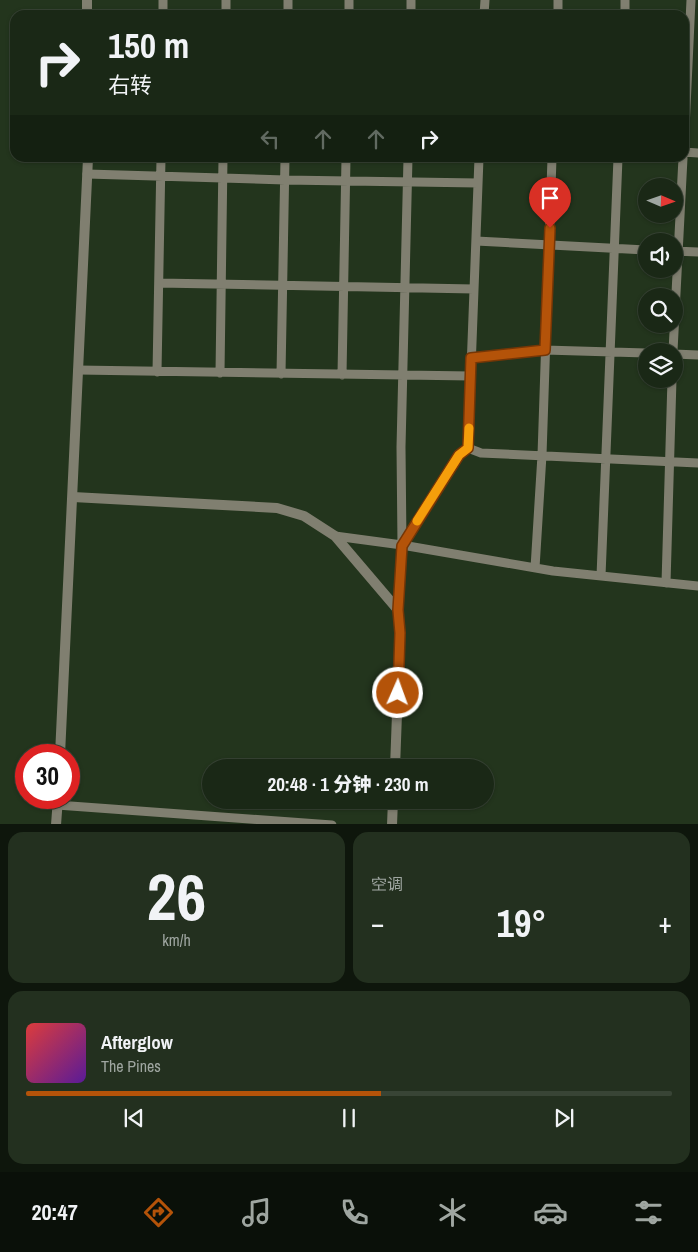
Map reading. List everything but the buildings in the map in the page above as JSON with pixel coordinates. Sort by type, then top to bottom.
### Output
[{"type":"street","points":[[61,744],[88,162]]},
{"type":"street","points":[[73,497],[277,508],[304,516],[334,536],[398,610],[400,633],[395,759]]},
{"type":"street","points":[[56,824],[57,809]]},
{"type":"street","points":[[392,824],[393,809]]},
{"type":"lane","points":[[689,24],[691,0]]},
{"type":"lane","points":[[157,372],[161,162]]},
{"type":"lane","points":[[220,373],[223,162]]},
{"type":"lane","points":[[281,374],[285,162]]},
{"type":"lane","points":[[342,375],[346,162]]},
{"type":"lane","points":[[398,610],[402,546],[400,447],[408,162]]},
{"type":"lane","points":[[402,546],[459,455],[468,448],[479,162]]},
{"type":"lane","points":[[535,568],[542,455],[552,162]]},
{"type":"lane","points":[[602,576],[618,162]]},
{"type":"lane","points":[[677,233],[683,162]]},
{"type":"lane","points":[[87,174],[478,183]]},
{"type":"lane","points":[[476,241],[638,250]]},
{"type":"lane","points":[[683,251],[698,252]]},
{"type":"lane","points":[[673,343],[675,278]]},
{"type":"lane","points":[[159,283],[474,289]]},
{"type":"lane","points":[[471,358],[545,350],[638,353]]},
{"type":"lane","points":[[683,354],[698,355]]},
{"type":"lane","points":[[78,370],[471,376]]},
{"type":"lane","points":[[666,583],[672,388]]},
{"type":"lane","points":[[468,448],[481,453],[698,463]]},
{"type":"lane","points":[[334,536],[535,568],[698,586]]},
{"type":"lane","points":[[80,803],[332,824]]},
{"type":"slow traffic","points":[[417,521],[459,455],[468,448],[469,428]]},
{"type":"route","points":[[398,693],[400,633],[398,610],[402,546],[459,455],[468,448],[471,358],[545,350],[550,228]]}]
